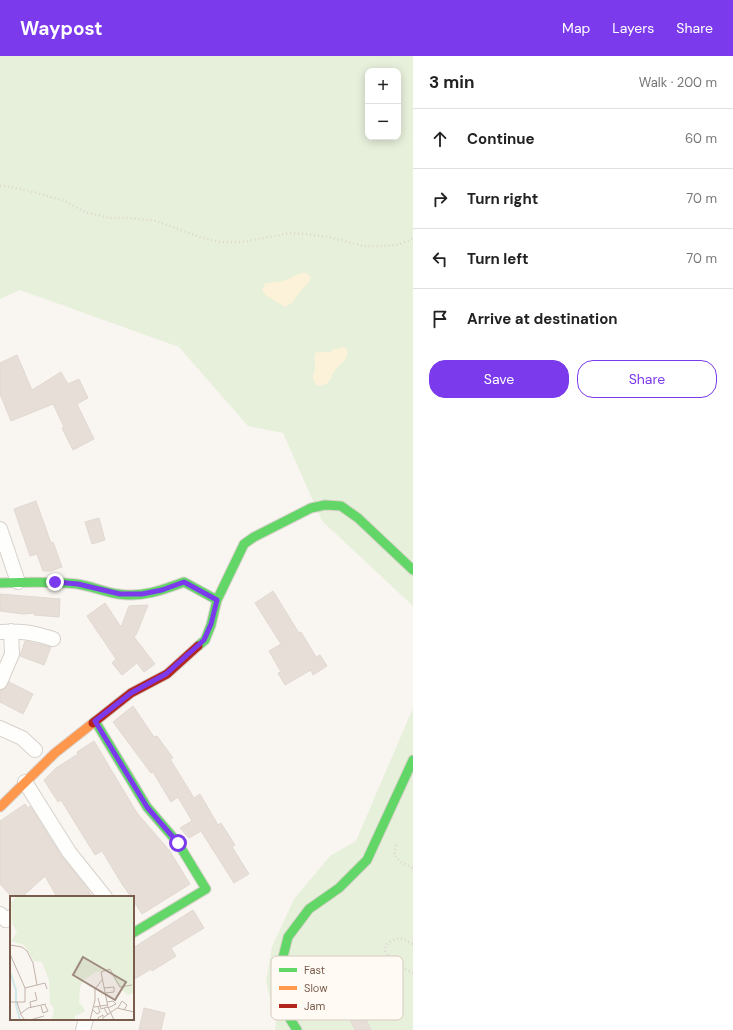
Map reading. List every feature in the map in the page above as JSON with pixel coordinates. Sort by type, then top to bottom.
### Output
[{"type":"street","points":[[0,807],[55,753],[131,693],[166,674],[204,640],[211,624],[217,600],[244,544],[254,536],[311,508],[325,504],[341,506],[358,518],[413,570]]},
{"type":"street","points":[[0,529],[18,582]]},
{"type":"street","points":[[0,583],[55,582],[78,584],[120,594],[142,594],[162,590],[184,582],[217,600]]},
{"type":"street","points":[[0,682],[12,654],[5,632],[34,633],[53,639]]},
{"type":"street","points":[[95,721],[147,807],[178,843],[206,889],[134,932]]},
{"type":"street","points":[[0,728],[22,738],[35,750]]},
{"type":"street","points":[[283,956],[288,937],[309,909],[339,888],[367,860],[413,760]]},
{"type":"street","points":[[25,782],[69,852],[104,896]]},
{"type":"street","points":[[83,1030],[86,1020]]},
{"type":"street","points":[[291,1020],[297,1030]]},
{"type":"path","points":[[0,186],[37,193],[64,201],[85,212],[110,218],[130,218],[156,221],[200,237],[219,242],[242,242],[291,233],[329,238],[363,246],[398,245],[413,238]]},
{"type":"path","points":[[396,842],[394,855],[401,862],[413,868]]},
{"type":"path","points":[[389,956],[385,951],[386,945],[393,939],[399,938],[413,944]]},
{"type":"path","points":[[403,968],[413,973]]},
{"type":"green space","points":[[0,56],[413,56],[413,606],[322,521],[283,433],[248,426],[179,347],[20,290],[0,299]]},
{"type":"green space","points":[[413,708],[413,1030],[275,1030],[276,1020],[403,1020],[403,956],[271,956],[271,1002],[266,982],[272,947],[294,899],[330,856],[356,841]]},
{"type":"sand","points":[[306,273],[311,277],[309,282],[293,302],[285,307],[265,295],[262,290],[265,283],[283,281]]},
{"type":"sand","points":[[344,347],[347,349],[346,359],[335,370],[330,381],[326,384],[318,386],[313,378],[315,365],[314,357],[316,352],[330,352],[334,349]]},
{"type":"building","points":[[17,355],[32,390],[61,372],[68,384],[79,379],[88,398],[77,404],[94,439],[73,450],[62,428],[64,427],[53,404],[11,421],[0,394],[0,363]]},
{"type":"building","points":[[36,501],[51,543],[53,542],[62,567],[50,571],[43,571],[37,554],[30,556],[14,509]]},
{"type":"building","points":[[99,518],[105,540],[92,544],[85,522]]},
{"type":"building","points":[[273,591],[316,657],[320,655],[327,666],[313,675],[311,670],[285,685],[278,673],[281,672],[269,651],[281,644],[255,603]]},
{"type":"building","points":[[0,594],[60,599],[59,617],[34,615],[35,613],[23,614],[0,611]]},
{"type":"building","points":[[105,603],[121,627],[129,606],[148,605],[134,637],[155,664],[144,672],[137,663],[122,675],[112,663],[116,659],[87,616]]},
{"type":"building","points":[[25,641],[51,647],[44,665],[20,656]]},
{"type":"building","points":[[9,682],[33,694],[23,714],[0,702],[0,690],[5,689]]},
{"type":"building","points":[[133,706],[154,737],[157,736],[173,758],[170,759],[194,798],[200,794],[218,825],[221,823],[235,845],[232,847],[249,874],[234,883],[201,831],[189,838],[180,828],[192,821],[178,797],[171,802],[153,772],[151,773],[113,722]]},
{"type":"building","points":[[94,741],[137,813],[169,850],[190,884],[142,914],[134,902],[134,896],[130,896],[102,851],[95,855],[61,800],[58,802],[44,780],[56,768],[78,754],[77,752]]},
{"type":"building","points":[[25,804],[28,808],[30,806],[62,857],[87,888],[91,896],[56,896],[45,876],[23,896],[11,896],[0,884],[0,821]]},
{"type":"building","points":[[193,910],[204,928],[171,948],[176,956],[152,971],[151,969],[134,979],[134,947]]},
{"type":"building","points":[[144,1008],[165,1013],[161,1030],[139,1030]]},
{"type":"building","points":[[350,1020],[366,1020],[371,1030],[355,1030]]},
{"type":"traffic: fast","points":[[198,646],[205,640],[211,625],[217,600],[244,544],[254,537],[311,508],[325,505],[341,506],[358,518],[413,570]]},
{"type":"traffic: fast","points":[[0,583],[67,583],[82,585],[118,594],[135,595],[160,590],[184,582],[217,600]]},
{"type":"traffic: fast","points":[[95,721],[147,807],[178,843],[206,889],[134,932]]},
{"type":"traffic: fast","points":[[283,956],[288,937],[309,909],[339,888],[367,860],[413,760]]},
{"type":"traffic: fast","points":[[291,1020],[297,1030]]},
{"type":"traffic: slow","points":[[0,807],[55,753],[93,723]]},
{"type":"traffic: jam","points":[[93,723],[131,693],[167,674],[198,646]]},
{"type":"route","points":[[55,582],[78,584],[120,594],[142,594],[162,590],[184,582],[217,600],[211,624],[204,640],[166,674],[131,693],[95,721],[147,807],[178,843]]}]
